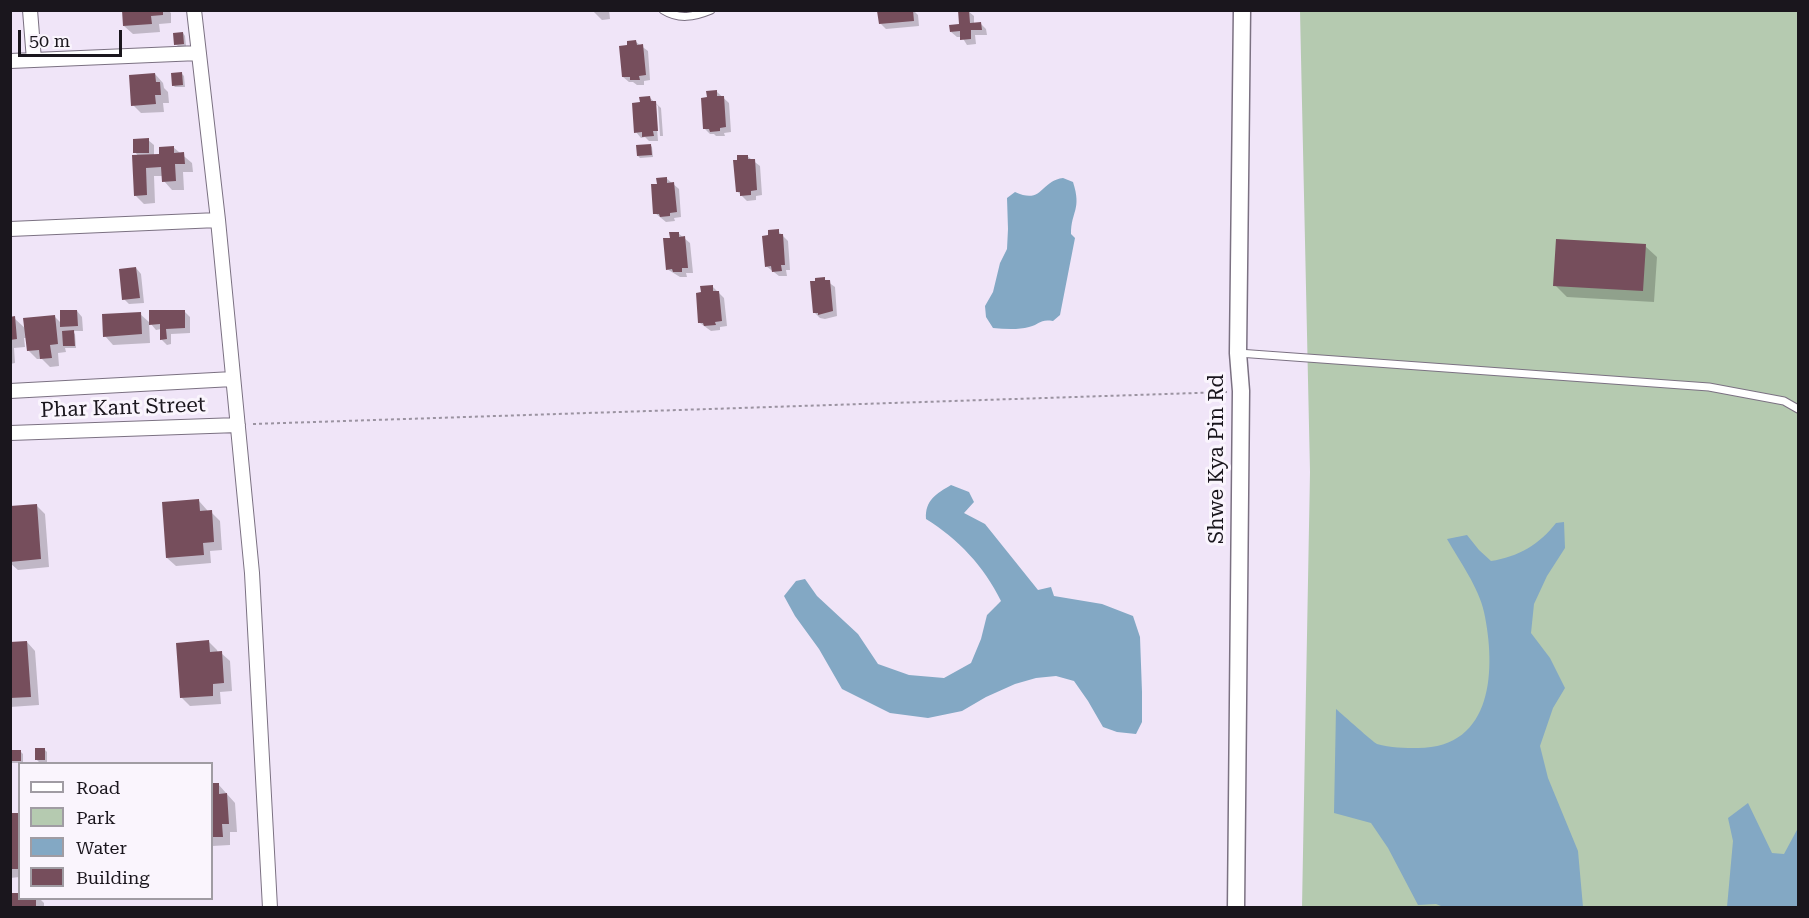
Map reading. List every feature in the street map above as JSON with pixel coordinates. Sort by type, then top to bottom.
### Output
[{"type":"street","points":[[30,10],[34,60]]},
{"type":"street","points":[[194,10],[218,220],[252,573],[270,908]]},
{"type":"street","name":"Shwe Kya Pin Rd","points":[[1236,908],[1242,10]]},
{"type":"street","points":[[10,61],[200,53]]},
{"type":"street","points":[[10,229],[218,220]]},
{"type":"street","points":[[10,391],[233,379]]},
{"type":"street","name":"Phar Kant Street","points":[[10,433],[238,425]]},
{"type":"lane","points":[[663,10],[675,17],[697,16],[711,10]]},
{"type":"lane","points":[[1238,353],[1709,387],[1784,401],[1798,409]]},
{"type":"path","points":[[238,425],[1241,391]]},
{"type":"green space","points":[[1300,11],[1798,11],[1798,907],[1302,907],[1310,472]]},
{"type":"water","points":[[1063,178],[1073,182],[1076,205],[1071,234],[1075,238],[1060,315],[1053,321],[1042,321],[1025,328],[993,328],[986,317],[985,306],[993,292],[1000,263],[1007,249],[1007,198],[1015,192],[1031,196],[1055,180]]},
{"type":"water","points":[[951,485],[969,492],[974,502],[964,513],[985,524],[1038,590],[1051,587],[1054,596],[1102,604],[1133,616],[1140,637],[1142,692],[1142,722],[1136,734],[1117,732],[1103,727],[1074,681],[1056,676],[1036,678],[1015,684],[962,711],[928,718],[890,713],[842,689],[784,596],[796,581],[805,579],[817,596],[858,634],[878,664],[909,675],[944,678],[971,663],[981,639],[987,615],[1001,601],[987,576],[969,554],[949,535],[926,519],[930,502]]},
{"type":"water","points":[[1564,522],[1565,548],[1547,576],[1534,604],[1531,633],[1550,658],[1565,688],[1553,708],[1540,746],[1548,778],[1578,851],[1583,907],[1446,908],[1436,904],[1418,905],[1388,848],[1371,823],[1334,813],[1336,709],[1377,744],[1398,748],[1418,748],[1443,744],[1462,735],[1475,720],[1484,701],[1488,680],[1488,634],[1478,593],[1447,539],[1467,535],[1491,561],[1519,553],[1536,543],[1556,523]]},
{"type":"water","points":[[1748,803],[1772,853],[1784,854],[1798,828],[1798,907],[1727,907],[1733,841],[1728,818]]},
{"type":"building","points":[[122,10],[163,10],[163,15],[151,16],[152,24],[123,26]]},
{"type":"building","points":[[913,10],[914,21],[879,24],[877,11]]},
{"type":"building","points":[[958,10],[969,10],[970,23],[981,22],[982,30],[971,30],[971,39],[960,40],[960,31],[950,32],[949,25],[959,24]]},
{"type":"building","points":[[183,32],[184,44],[174,45],[173,33]]},
{"type":"building","points":[[636,40],[637,45],[643,44],[646,75],[639,76],[640,80],[630,80],[630,77],[622,77],[619,46],[627,45],[627,41]]},
{"type":"building","points":[[182,72],[183,85],[172,86],[171,73]]},
{"type":"building","points":[[155,73],[156,82],[160,82],[161,95],[155,95],[156,104],[131,106],[129,75]]},
{"type":"building","points":[[717,90],[717,96],[724,96],[726,127],[720,128],[720,131],[710,132],[709,129],[703,129],[701,98],[707,97],[706,91]]},
{"type":"building","points":[[650,96],[651,101],[656,101],[658,131],[653,131],[654,136],[642,137],[642,132],[634,133],[632,103],[640,102],[639,97]]},
{"type":"building","points":[[149,138],[149,153],[133,153],[133,139]]},
{"type":"building","points":[[651,144],[652,155],[637,156],[636,145]]},
{"type":"building","points":[[174,146],[174,153],[184,152],[185,164],[175,164],[176,181],[162,182],[161,167],[146,168],[147,195],[134,196],[132,155],[159,154],[159,147]]},
{"type":"building","points":[[737,155],[748,155],[748,159],[755,159],[757,190],[751,191],[751,195],[740,196],[740,192],[736,192],[733,160],[737,160]]},
{"type":"building","points":[[667,177],[667,183],[674,182],[677,212],[670,213],[670,216],[660,217],[659,214],[653,214],[651,184],[657,184],[656,178]]},
{"type":"building","points":[[779,229],[779,234],[783,234],[785,265],[781,265],[782,271],[772,272],[771,266],[765,267],[762,236],[768,235],[768,230]]},
{"type":"building","points":[[669,232],[679,232],[679,237],[685,236],[688,268],[682,268],[682,272],[666,270],[663,238],[670,238]]},
{"type":"building","points":[[1556,239],[1646,244],[1643,291],[1553,286]]},
{"type":"building","points":[[136,267],[140,298],[122,300],[119,269]]},
{"type":"building","points":[[825,277],[825,280],[830,280],[833,311],[818,315],[818,313],[813,313],[810,281]]},
{"type":"building","points":[[713,285],[713,291],[719,291],[722,321],[715,322],[716,325],[704,326],[703,323],[698,323],[696,293],[701,292],[700,286]]},
{"type":"building","points":[[60,310],[77,310],[78,326],[60,327]]},
{"type":"building","points":[[149,310],[185,310],[185,328],[166,329],[167,339],[160,340],[160,324],[149,325]]},
{"type":"building","points":[[141,312],[142,334],[103,337],[102,314]]},
{"type":"building","points":[[55,315],[58,344],[50,345],[52,358],[40,359],[39,350],[27,351],[23,318]]},
{"type":"building","points":[[15,316],[17,339],[10,340],[10,317]]},
{"type":"building","points":[[74,330],[75,346],[63,346],[62,331]]},
{"type":"building","points":[[199,499],[200,511],[212,510],[214,542],[203,543],[204,555],[166,558],[162,502]]},
{"type":"building","points":[[37,504],[41,559],[10,562],[10,506]]},
{"type":"building","points":[[209,640],[210,652],[222,651],[224,683],[213,684],[213,696],[180,698],[176,643]]},
{"type":"building","points":[[27,641],[31,697],[10,698],[10,642]]},
{"type":"building","points":[[35,748],[45,748],[45,760],[35,760]]},
{"type":"building","points":[[10,750],[21,750],[21,761],[10,761]]},
{"type":"building","points":[[213,783],[219,783],[219,794],[227,793],[229,824],[222,824],[223,837],[213,837]]},
{"type":"building","points":[[10,813],[18,813],[18,869],[10,869]]},
{"type":"building","points":[[10,893],[18,893],[18,900],[36,900],[36,908],[10,908]]}]
